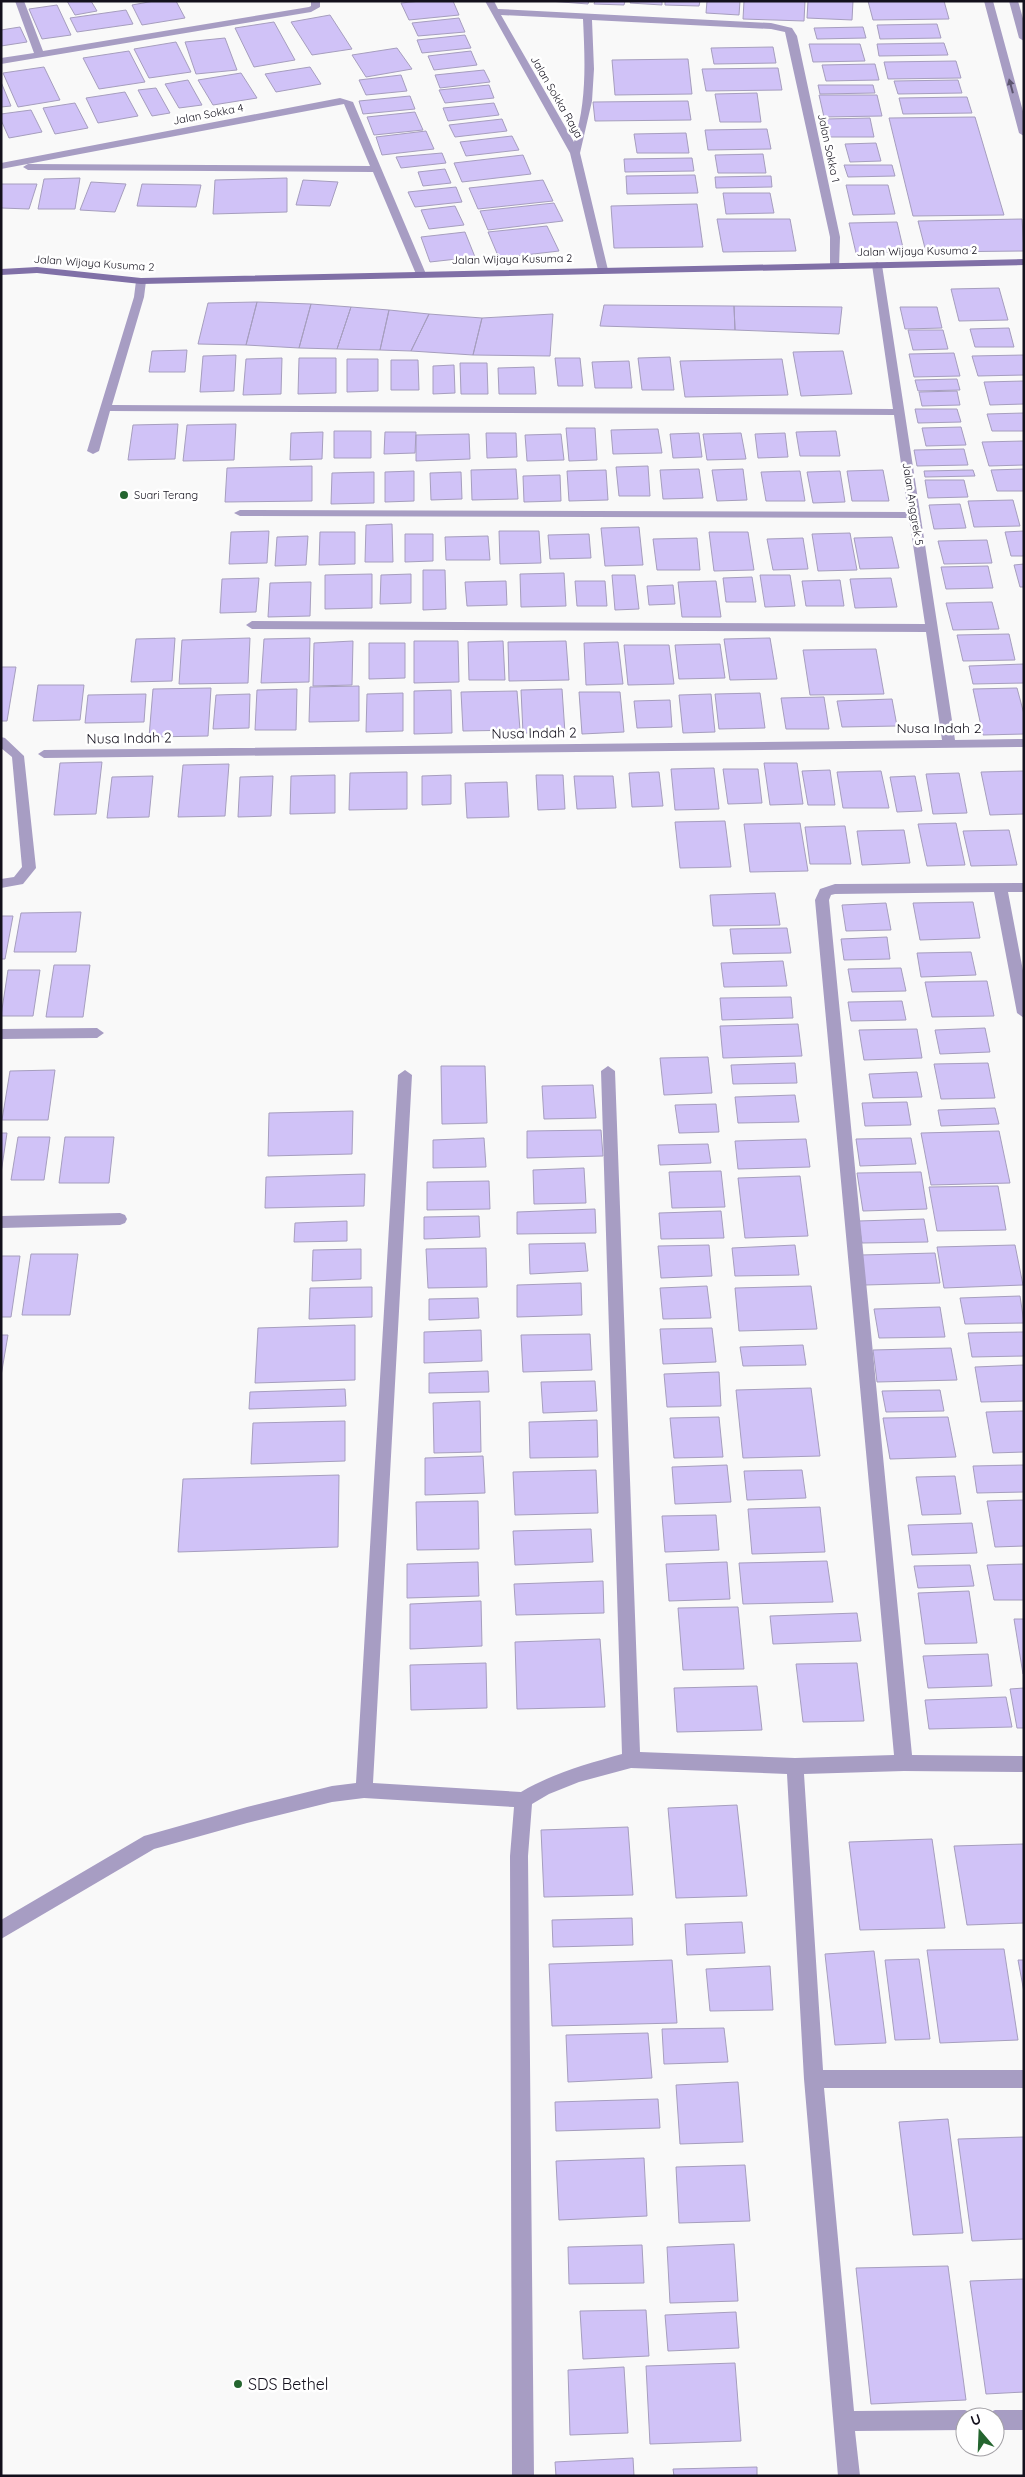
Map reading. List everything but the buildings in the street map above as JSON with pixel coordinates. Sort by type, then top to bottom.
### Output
[{"type":"street","points":[[19,1],[40,55]]},
{"type":"street","points":[[1,61],[311,9],[316,7],[316,1]]},
{"type":"street","name":"Jalan Sokka Raya","points":[[488,1],[574,152],[603,270]]},
{"type":"street","points":[[988,1],[1011,28],[1024,38]]},
{"type":"street","points":[[1013,1],[1011,28],[1024,133]]},
{"type":"street","points":[[495,12],[587,17],[591,82],[584,126],[574,152]]},
{"type":"street","name":"Jalan Sokka 1","points":[[587,17],[771,26],[784,27],[789,30],[792,36],[835,237],[834,266]]},
{"type":"street","name":"Jalan Sokka 4","points":[[1,166],[340,101],[348,102],[420,274]]},
{"type":"street","name":"Jalan Sokka 4","points":[[1,166],[376,169]]},
{"type":"street","name":"Jalan Wijaya Kusuma 2","points":[[1,272],[36,270],[141,280],[1024,262]]},
{"type":"street","name":"Jalan Anggrek 5","points":[[877,264],[949,743]]},
{"type":"street","points":[[93,451],[139,297],[141,280]]},
{"type":"street","points":[[106,408],[899,412]]},
{"type":"street","points":[[240,513],[915,515]]},
{"type":"street","points":[[252,625],[932,628]]},
{"type":"street","points":[[1,741],[18,756],[29,868],[18,881],[1,884]]},
{"type":"street","name":"Nusa Indah 2","points":[[44,754],[1024,743]]},
{"type":"street","points":[[1000,887],[1024,1013]]},
{"type":"street","points":[[904,1763],[894,1678],[822,900],[825,892],[835,889],[1024,887]]},
{"type":"street","points":[[1,1034],[98,1033]]},
{"type":"street","points":[[608,1071],[632,1760]]},
{"type":"street","points":[[364,1790],[405,1075]]},
{"type":"street","points":[[1,1222],[120,1219]]},
{"type":"street","points":[[1,1930],[150,1842],[323,1797],[364,1790],[523,1800],[543,1788],[577,1774],[632,1760],[795,1766],[904,1763],[1024,1764]]},
{"type":"street","points":[[795,1766],[814,2078],[848,2476]]},
{"type":"street","points":[[523,1800],[519,1856],[523,2476]]},
{"type":"street","points":[[814,2078],[1024,2079]]},
{"type":"street","points":[[843,2421],[955,2420]]},
{"type":"street","points":[[1005,2420],[1024,2420]]},
{"type":"place","name":"Suari Terang","points":[[124,495]]},
{"type":"place","name":"SDS Bethel","points":[[238,2384]]}]
